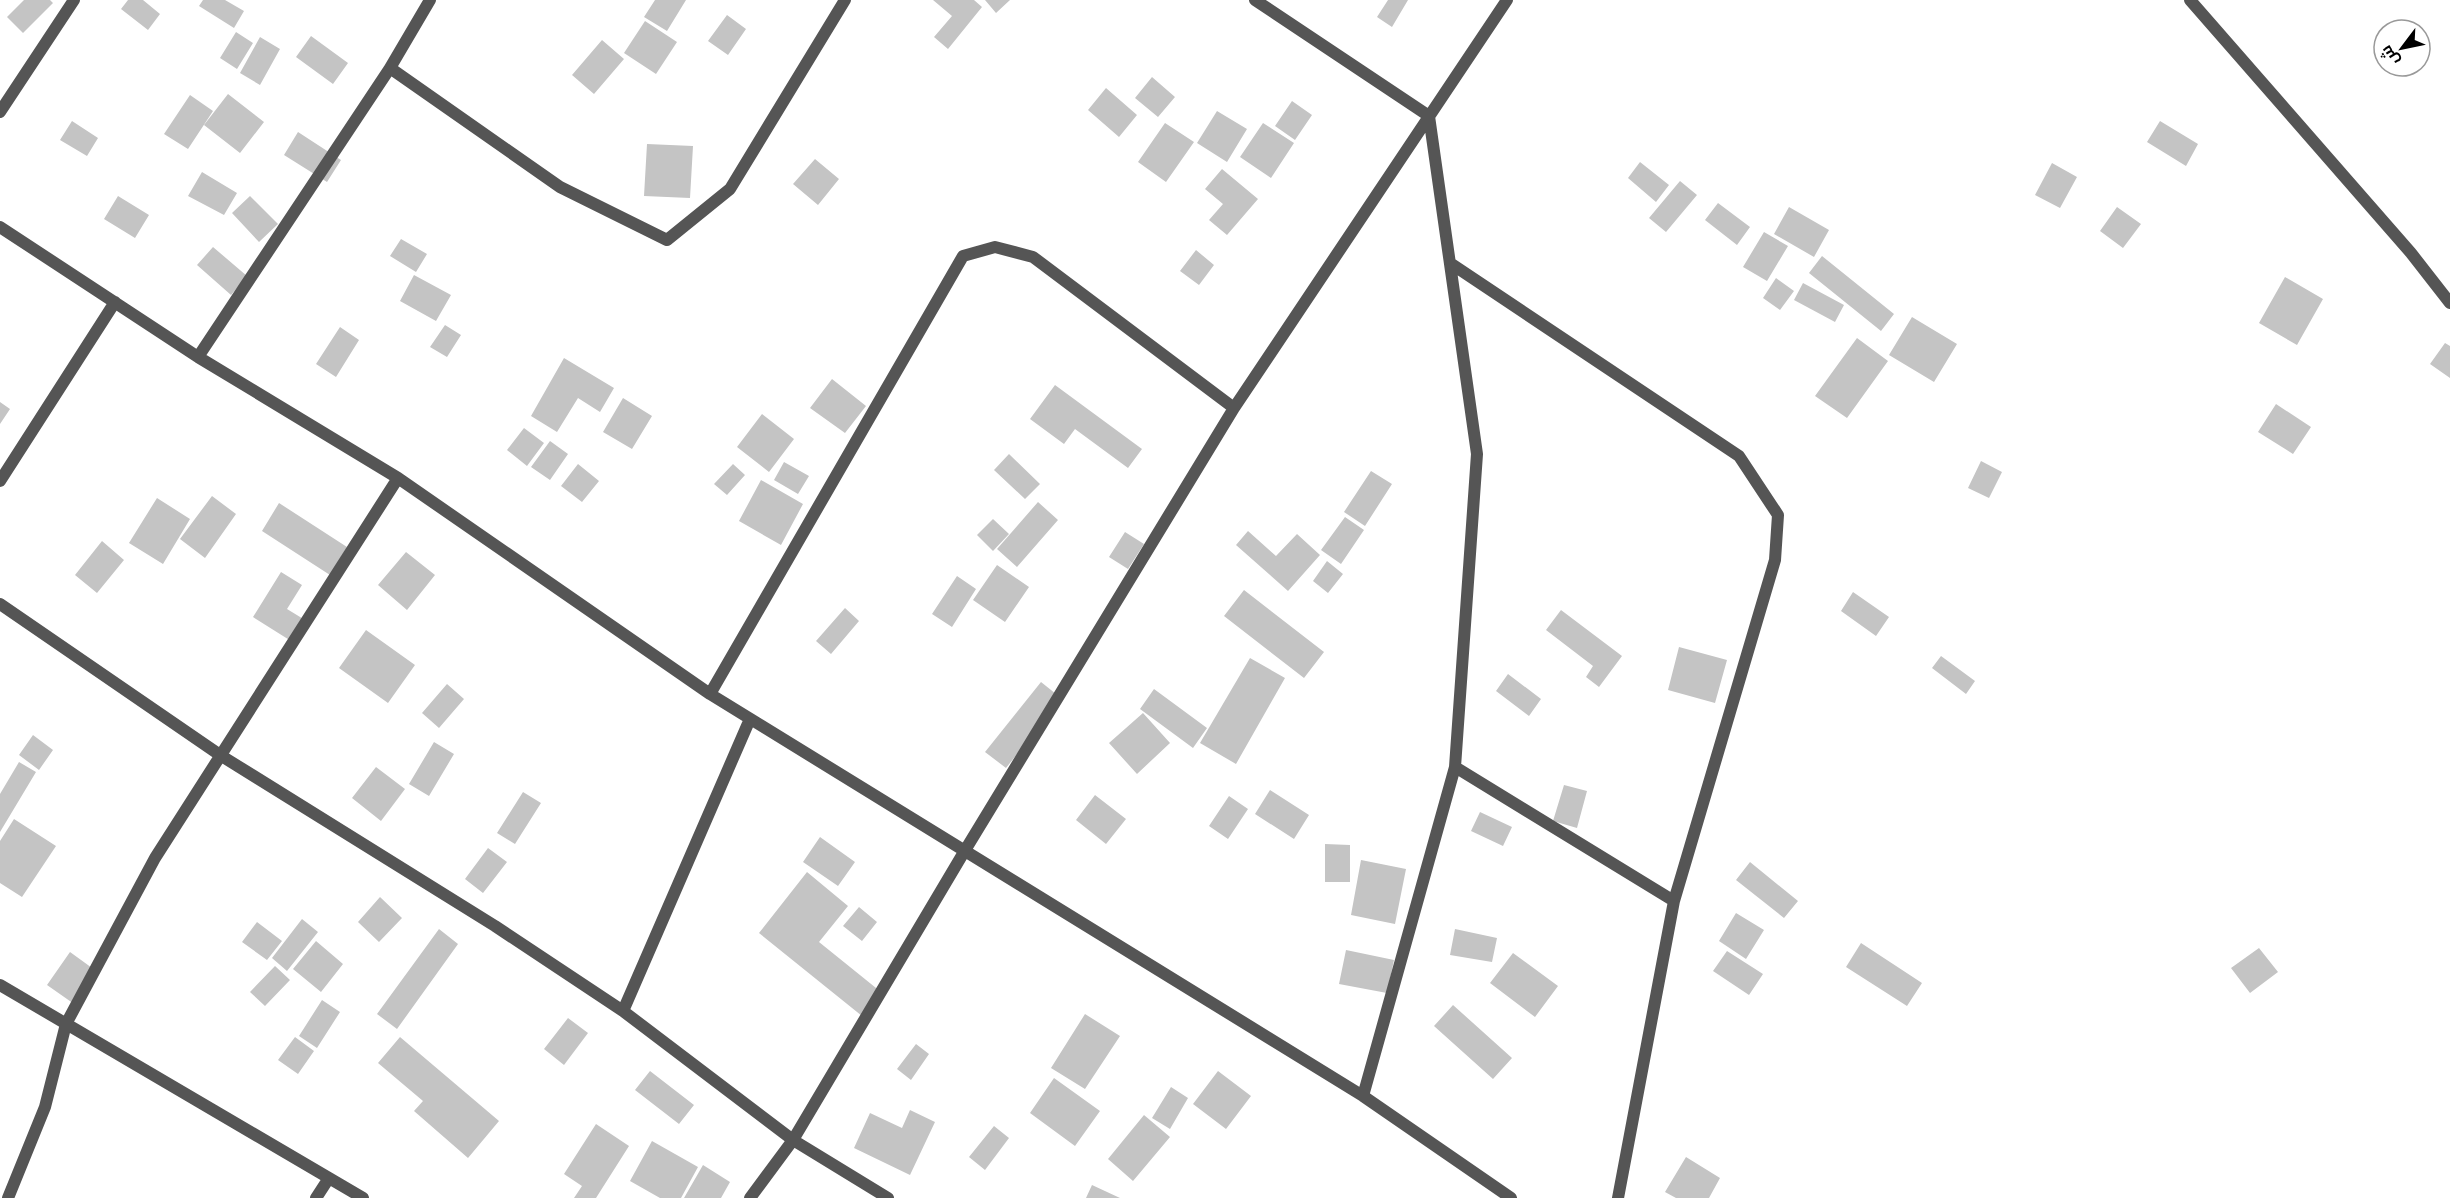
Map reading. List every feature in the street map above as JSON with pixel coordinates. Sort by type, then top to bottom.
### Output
[{"type":"street","points":[[0,112],[74,0]]},
{"type":"street","points":[[198,357],[390,68],[430,0]]},
{"type":"street","points":[[390,68],[560,187],[667,240],[730,189],[845,0]]},
{"type":"street","points":[[1255,0],[1430,116],[1477,454],[1455,767],[1363,1096]]},
{"type":"street","points":[[750,1198],[793,1140],[964,852],[1234,408],[1507,0]]},
{"type":"street","points":[[2190,0],[2411,253],[2450,303]]},
{"type":"street","points":[[0,226],[198,357],[398,478],[710,694],[1363,1096],[1511,1198]]},
{"type":"street","points":[[710,694],[963,256],[995,247],[1033,257],[1234,408]]},
{"type":"street","points":[[1450,263],[1739,456],[1779,515],[1775,560],[1674,901],[1618,1198]]},
{"type":"street","points":[[0,481],[115,302]]},
{"type":"street","points":[[8,1198],[45,1107],[66,1024],[154,858],[398,478]]},
{"type":"street","points":[[0,604],[220,755],[495,926],[623,1011],[793,1140],[888,1198]]},
{"type":"street","points":[[623,1011],[750,719]]},
{"type":"street","points":[[1455,767],[1674,901]]},
{"type":"street","points":[[0,985],[363,1198]]},
{"type":"street","points":[[316,1198],[329,1178]]},
{"type":"building","points":[[24,0],[50,0],[53,3],[23,33],[7,17]]},
{"type":"building","points":[[128,0],[143,0],[160,14],[148,30],[121,9]]},
{"type":"building","points":[[203,0],[225,0],[244,11],[234,28],[199,6]]},
{"type":"building","points":[[655,0],[686,0],[667,31],[644,17]]},
{"type":"building","points":[[933,0],[974,0],[982,7],[948,49],[934,37],[952,16]]},
{"type":"building","points":[[985,0],[1010,0],[996,13]]},
{"type":"building","points":[[1388,0],[1408,0],[1392,27],[1377,17]]},
{"type":"building","points":[[727,15],[746,29],[728,55],[708,41]]},
{"type":"building","points":[[645,21],[677,42],[656,74],[624,53]]},
{"type":"building","points":[[236,32],[253,43],[237,69],[220,58]]},
{"type":"building","points":[[311,36],[348,63],[333,84],[296,57]]},
{"type":"building","points":[[260,37],[280,49],[260,85],[240,73]]},
{"type":"building","points":[[602,40],[624,59],[594,94],[572,75]]},
{"type":"building","points":[[1152,77],[1175,97],[1158,117],[1135,98]]},
{"type":"building","points":[[1106,88],[1137,115],[1119,137],[1088,110]]},
{"type":"building","points":[[228,94],[264,122],[240,153],[204,125]]},
{"type":"building","points":[[190,95],[213,111],[188,149],[164,134]]},
{"type":"building","points":[[1292,101],[1312,115],[1295,140],[1275,126]]},
{"type":"building","points":[[1217,111],[1247,129],[1227,162],[1197,143]]},
{"type":"building","points":[[72,121],[98,138],[87,156],[60,140]]},
{"type":"building","points":[[2160,121],[2198,144],[2186,166],[2147,142]]},
{"type":"building","points":[[1165,123],[1194,142],[1166,182],[1138,162]]},
{"type":"building","points":[[1263,123],[1294,143],[1271,178],[1240,157]]},
{"type":"building","points":[[298,132],[341,160],[327,182],[284,155]]},
{"type":"building","points":[[647,144],[693,146],[690,198],[644,196]]},
{"type":"building","points":[[815,159],[839,179],[818,205],[793,184]]},
{"type":"building","points":[[1640,162],[1669,185],[1656,202],[1628,178]]},
{"type":"building","points":[[2052,163],[2077,177],[2060,208],[2035,195]]},
{"type":"building","points":[[1222,169],[1258,199],[1227,235],[1209,220],[1223,204],[1205,189]]},
{"type":"building","points":[[202,172],[237,193],[224,215],[188,196]]},
{"type":"building","points":[[1680,181],[1697,195],[1666,232],[1649,218]]},
{"type":"building","points":[[118,196],[149,215],[135,238],[104,219]]},
{"type":"building","points":[[250,196],[278,224],[259,242],[232,213]]},
{"type":"building","points":[[1718,203],[1750,227],[1737,245],[1705,220]]},
{"type":"building","points":[[1789,207],[1829,230],[1814,257],[1774,234]]},
{"type":"building","points":[[2117,207],[2141,224],[2123,248],[2100,231]]},
{"type":"building","points":[[1764,232],[1788,246],[1767,281],[1743,267]]},
{"type":"building","points":[[401,239],[427,254],[416,272],[390,256]]},
{"type":"building","points":[[213,247],[247,276],[231,295],[197,265]]},
{"type":"building","points":[[1196,250],[1214,265],[1199,285],[1180,271]]},
{"type":"building","points":[[1822,256],[1894,314],[1881,331],[1809,273]]},
{"type":"building","points":[[414,275],[451,295],[436,321],[400,301]]},
{"type":"building","points":[[2285,277],[2323,299],[2297,345],[2259,323]]},
{"type":"building","points":[[1776,278],[1794,291],[1780,310],[1763,298]]},
{"type":"building","points":[[1803,283],[1844,305],[1835,322],[1794,300]]},
{"type":"building","points":[[1912,317],[1957,344],[1934,382],[1889,355]]},
{"type":"building","points":[[445,325],[461,335],[447,357],[430,347]]},
{"type":"building","points":[[340,327],[359,340],[336,377],[316,364]]},
{"type":"building","points":[[1857,338],[1888,361],[1847,418],[1815,396]]},
{"type":"building","points":[[2445,343],[2450,346],[2450,378],[2430,364]]},
{"type":"building","points":[[564,358],[614,388],[600,412],[578,398],[557,432],[531,416]]},
{"type":"building","points":[[832,379],[866,406],[845,433],[810,408]]},
{"type":"building","points":[[1055,385],[1142,449],[1128,468],[1075,429],[1064,444],[1030,419]]},
{"type":"building","points":[[623,398],[652,416],[632,449],[603,432]]},
{"type":"building","points":[[0,402],[10,409],[0,424]]},
{"type":"building","points":[[2276,404],[2311,427],[2293,454],[2258,432]]},
{"type":"building","points":[[762,414],[794,439],[769,472],[737,447]]},
{"type":"building","points":[[524,428],[544,443],[527,466],[507,450]]},
{"type":"building","points":[[550,441],[568,454],[550,480],[531,467]]},
{"type":"building","points":[[1009,454],[1040,484],[1025,499],[994,470]]},
{"type":"building","points":[[1981,461],[2002,472],[1989,498],[1968,488]]},
{"type":"building","points":[[784,462],[809,476],[798,494],[774,480]]},
{"type":"building","points":[[578,464],[599,481],[582,502],[561,486]]},
{"type":"building","points":[[733,464],[745,475],[727,495],[714,484]]},
{"type":"building","points":[[1371,471],[1392,484],[1365,526],[1344,512]]},
{"type":"building","points":[[761,480],[803,504],[781,545],[739,521]]},
{"type":"building","points":[[212,496],[236,514],[205,558],[180,539]]},
{"type":"building","points":[[157,498],[190,519],[163,564],[129,543]]},
{"type":"building","points":[[1038,502],[1058,520],[1017,567],[997,549]]},
{"type":"building","points":[[279,503],[347,547],[330,575],[262,531]]},
{"type":"building","points":[[1345,517],[1364,530],[1341,564],[1321,550]]},
{"type":"building","points":[[993,519],[1009,534],[993,551],[977,535]]},
{"type":"building","points":[[1248,531],[1276,556],[1297,534],[1320,555],[1288,591],[1236,545]]},
{"type":"building","points":[[1125,532],[1144,544],[1128,569],[1109,557]]},
{"type":"building","points":[[102,541],[124,560],[97,593],[75,575]]},
{"type":"building","points":[[406,552],[435,575],[407,610],[378,585]]},
{"type":"building","points":[[1327,561],[1343,574],[1328,593],[1313,581]]},
{"type":"building","points":[[997,565],[1029,587],[1005,622],[973,600]]},
{"type":"building","points":[[281,572],[302,585],[287,609],[305,620],[291,641],[253,617]]},
{"type":"building","points":[[957,576],[976,589],[952,627],[932,614]]},
{"type":"building","points":[[1244,590],[1324,652],[1304,678],[1224,616]]},
{"type":"building","points":[[1853,592],[1889,617],[1876,636],[1841,611]]},
{"type":"building","points":[[845,608],[859,621],[831,654],[816,641]]},
{"type":"building","points":[[1561,610],[1622,656],[1599,687],[1586,677],[1593,666],[1546,630]]},
{"type":"building","points":[[366,630],[415,665],[388,703],[339,668]]},
{"type":"building","points":[[1679,647],[1727,660],[1715,703],[1668,690]]},
{"type":"building","points":[[1941,656],[1975,681],[1966,694],[1932,668]]},
{"type":"building","points":[[1250,658],[1285,678],[1236,764],[1200,743]]},
{"type":"building","points":[[1508,674],[1541,699],[1529,716],[1496,691]]},
{"type":"building","points":[[1041,682],[1061,698],[1006,768],[985,752]]},
{"type":"building","points":[[447,684],[464,699],[439,728],[422,713]]},
{"type":"building","points":[[1154,689],[1207,728],[1193,748],[1140,709]]},
{"type":"building","points":[[1143,713],[1170,743],[1137,774],[1109,743]]},
{"type":"building","points":[[33,735],[53,750],[39,770],[19,755]]},
{"type":"building","points":[[434,742],[454,754],[429,796],[409,784]]},
{"type":"building","points":[[19,762],[36,772],[0,832],[0,794]]},
{"type":"building","points":[[376,767],[405,789],[381,821],[352,798]]},
{"type":"building","points":[[1564,785],[1587,791],[1577,828],[1553,821]]},
{"type":"building","points":[[1270,790],[1309,815],[1294,839],[1255,814]]},
{"type":"building","points":[[523,792],[541,803],[515,844],[497,833]]},
{"type":"building","points":[[1095,795],[1126,819],[1106,844],[1076,820]]},
{"type":"building","points":[[1229,796],[1248,809],[1228,839],[1209,826]]},
{"type":"building","points":[[1480,812],[1512,827],[1503,846],[1471,831]]},
{"type":"building","points":[[14,819],[56,846],[22,897],[0,883],[0,841]]},
{"type":"building","points":[[820,837],[855,862],[838,886],[803,862]]},
{"type":"building","points":[[1325,844],[1350,845],[1350,882],[1325,882]]},
{"type":"building","points":[[488,848],[507,862],[483,893],[465,879]]},
{"type":"building","points":[[1361,860],[1406,869],[1395,924],[1351,915]]},
{"type":"building","points":[[1750,862],[1798,901],[1784,918],[1736,880]]},
{"type":"building","points":[[807,872],[848,906],[819,942],[881,992],[862,1016],[759,933]]},
{"type":"building","points":[[380,897],[402,918],[379,942],[358,922]]},
{"type":"building","points":[[859,907],[877,922],[862,941],[843,926]]},
{"type":"building","points":[[1736,913],[1764,930],[1746,959],[1719,941]]},
{"type":"building","points":[[302,919],[318,932],[287,971],[272,958]]},
{"type":"building","points":[[257,922],[282,941],[267,960],[242,942]]},
{"type":"building","points":[[439,929],[458,944],[397,1029],[377,1014]]},
{"type":"building","points":[[1455,929],[1497,938],[1492,962],[1450,955]]},
{"type":"building","points":[[316,941],[343,964],[321,992],[293,969]]},
{"type":"building","points":[[1861,943],[1922,983],[1907,1006],[1846,967]]},
{"type":"building","points":[[2259,948],[2278,972],[2250,993],[2231,968]]},
{"type":"building","points":[[1346,950],[1394,960],[1387,993],[1339,984]]},
{"type":"building","points":[[1727,951],[1763,974],[1749,995],[1713,971]]},
{"type":"building","points":[[70,952],[99,973],[77,1006],[47,985]]},
{"type":"building","points":[[1513,953],[1558,986],[1535,1017],[1490,983]]},
{"type":"building","points":[[275,966],[290,980],[265,1006],[250,992]]},
{"type":"building","points":[[322,1000],[340,1012],[317,1048],[299,1036]]},
{"type":"building","points":[[1453,1005],[1512,1058],[1493,1079],[1434,1026]]},
{"type":"building","points":[[1085,1014],[1120,1036],[1085,1089],[1051,1068]]},
{"type":"building","points":[[568,1018],[588,1033],[564,1065],[544,1049]]},
{"type":"building","points":[[295,1037],[314,1051],[298,1074],[278,1060]]},
{"type":"building","points":[[400,1037],[499,1121],[468,1158],[414,1111],[423,1101],[378,1063]]},
{"type":"building","points":[[916,1044],[929,1054],[911,1080],[897,1069]]},
{"type":"building","points":[[650,1071],[694,1105],[679,1124],[635,1090]]},
{"type":"building","points":[[1218,1071],[1251,1096],[1226,1129],[1193,1104]]},
{"type":"building","points":[[1054,1078],[1100,1111],[1075,1146],[1030,1113]]},
{"type":"building","points":[[1171,1087],[1188,1098],[1170,1129],[1152,1118]]},
{"type":"building","points":[[910,1110],[935,1122],[910,1175],[854,1148],[870,1113],[902,1128]]},
{"type":"building","points":[[1144,1115],[1170,1137],[1133,1181],[1108,1159]]},
{"type":"building","points":[[596,1124],[629,1146],[596,1198],[574,1198],[582,1186],[564,1174]]},
{"type":"building","points":[[994,1126],[1009,1138],[985,1170],[969,1157]]},
{"type":"building","points":[[652,1141],[698,1167],[681,1198],[660,1198],[630,1181]]},
{"type":"building","points":[[1686,1157],[1720,1178],[1709,1198],[1676,1198],[1665,1192]]},
{"type":"building","points":[[703,1165],[730,1182],[721,1198],[684,1198]]},
{"type":"building","points":[[1092,1185],[1120,1198],[1086,1198]]}]
